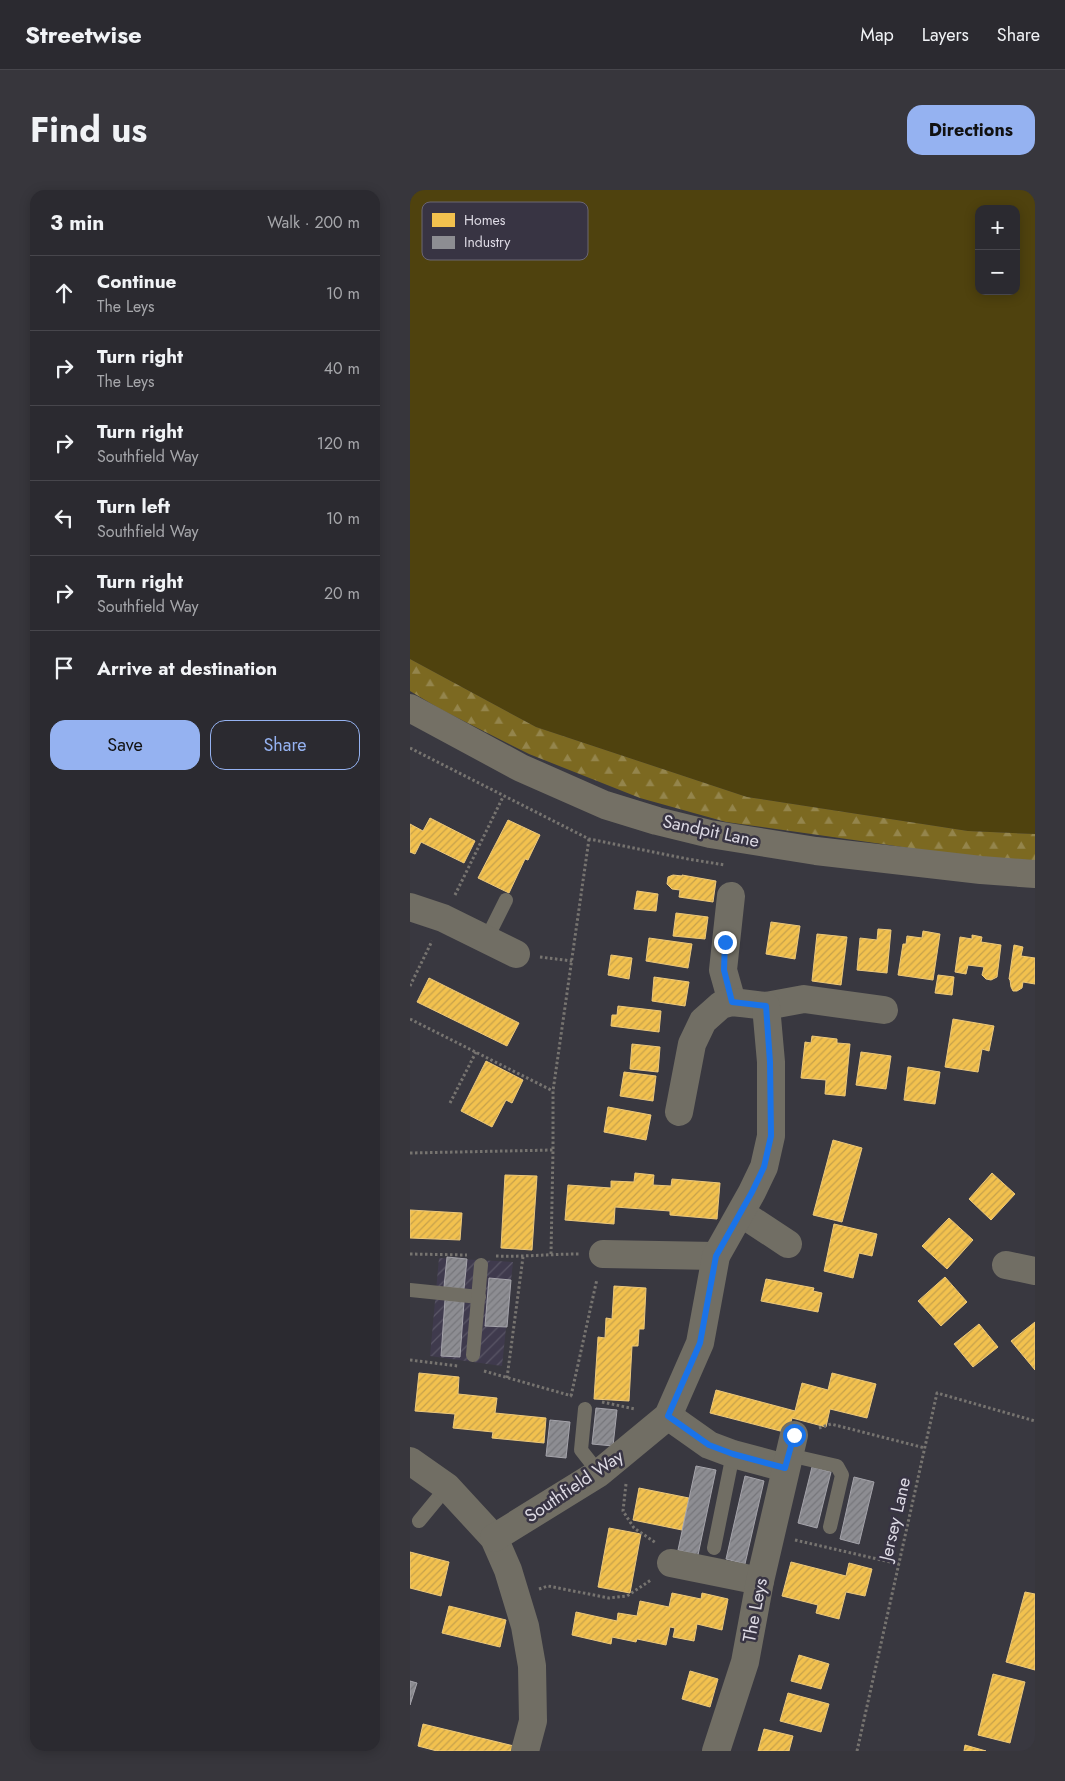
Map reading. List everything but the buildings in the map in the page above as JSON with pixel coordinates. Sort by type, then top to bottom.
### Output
[{"type":"street","name":"Sandpit Lane","points":[[410,708],[521,768],[604,805],[657,820],[710,834],[816,851],[981,870],[1035,874]]},
{"type":"street","points":[[731,896],[725,942],[724,970],[732,1002]]},
{"type":"street","points":[[410,907],[443,918],[516,954]]},
{"type":"street","points":[[679,1112],[692,1044],[703,1021],[721,1005],[732,1002],[766,1006],[804,999],[884,1010]]},
{"type":"street","name":"Southfield Way","points":[[494,1538],[609,1465],[668,1416],[700,1343],[716,1256],[741,1213],[764,1167],[771,1136],[770,1062],[766,1006]]},
{"type":"street","points":[[741,1213],[788,1244]]},
{"type":"street","points":[[603,1254],[716,1256]]},
{"type":"street","points":[[1006,1265],[1035,1271]]},
{"type":"street","points":[[668,1416],[709,1445],[733,1454],[789,1453]]},
{"type":"street","name":"The Leys","points":[[716,1751],[745,1662],[760,1581],[789,1453]]},
{"type":"street","points":[[410,1461],[447,1488],[494,1538],[508,1570],[525,1626],[532,1666],[533,1721],[525,1751]]},
{"type":"street","points":[[671,1563],[760,1581]]},
{"type":"lane","points":[[486,940],[506,900]]},
{"type":"lane","points":[[474,1355],[482,1259]]},
{"type":"lane","points":[[410,1290],[479,1297]]},
{"type":"lane","points":[[587,1402],[581,1450],[609,1465]]},
{"type":"lane","points":[[789,1453],[837,1466],[842,1475],[830,1527]]},
{"type":"lane","points":[[714,1548],[733,1454]]},
{"type":"lane","points":[[419,1521],[447,1488]]},
{"type":"path","points":[[410,986],[503,797]]},
{"type":"path","points":[[551,1254],[553,1091],[589,839]]},
{"type":"path","points":[[516,954],[572,961]]},
{"type":"path","points":[[410,1019],[553,1091]]},
{"type":"path","points":[[450,1103],[476,1052]]},
{"type":"path","points":[[410,1153],[553,1150]]},
{"type":"path","points":[[410,1254],[482,1259],[551,1254],[603,1254],[571,1396]]},
{"type":"path","points":[[507,1378],[523,1257]]},
{"type":"path","points":[[410,1360],[463,1366]]},
{"type":"path","points":[[482,1370],[587,1402],[668,1416]]},
{"type":"path","name":"Jersey Lane","points":[[857,1751],[937,1393],[1035,1421]]},
{"type":"path","points":[[789,1453],[831,1424],[925,1448]]},
{"type":"path","points":[[516,1597],[548,1586],[609,1598],[627,1596],[651,1580],[671,1563],[657,1544],[634,1528],[623,1511],[627,1473],[609,1465]]},
{"type":"path","points":[[770,1534],[900,1564]]},
{"type":"shaded area","points":[[410,190],[1035,190],[1035,834],[968,831],[747,797],[536,727],[410,659]]},
{"type":"shaded area","points":[[439,1258],[513,1262],[502,1366],[430,1356]]},
{"type":"green space","points":[[410,659],[536,727],[747,797],[968,831],[1035,834],[1035,864],[992,861],[726,822],[640,798],[529,754],[440,709],[410,691]]},
{"type":"route","points":[[725,942],[724,970],[732,1002],[766,1006],[770,1062],[771,1136],[764,1167],[716,1256],[700,1343],[668,1416],[709,1445],[733,1454],[785,1468],[794,1435]]}]
